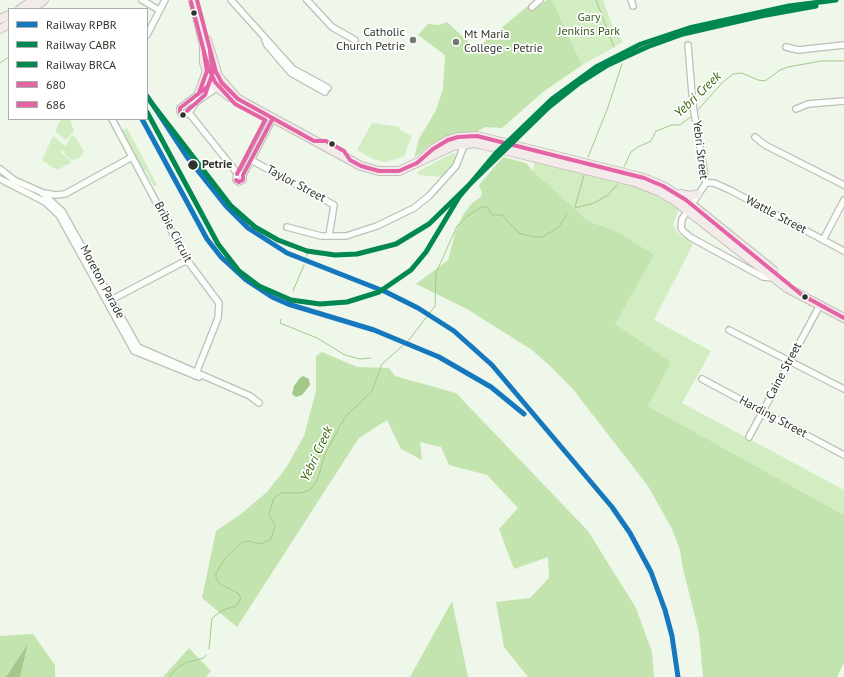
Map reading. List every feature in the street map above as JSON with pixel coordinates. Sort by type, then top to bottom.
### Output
[{"type":"highway","points":[[22,8],[34,0]]},
{"type":"highway","points":[[33,8],[44,0]]},
{"type":"highway","points":[[193,0],[207,71],[199,93]]},
{"type":"highway","points":[[197,0],[218,83]]},
{"type":"highway","points":[[207,71],[218,83],[238,99],[368,169],[394,171],[408,168],[454,142],[477,136],[493,143],[635,182],[660,192],[690,207],[802,295],[844,318]]},
{"type":"highway","points":[[454,142],[462,144],[493,143]]},
{"type":"highway","points":[[512,148],[631,174],[655,182],[678,195],[690,207],[775,278],[793,292],[802,295]]},
{"type":"highway","points":[[678,195],[690,196],[698,194]]},
{"type":"street","points":[[142,0],[160,10]]},
{"type":"street","points":[[148,32],[164,0]]},
{"type":"street","points":[[231,0],[265,40],[270,42],[295,70],[326,90]]},
{"type":"street","points":[[307,0],[329,25],[355,40]]},
{"type":"street","points":[[532,7],[540,0]]},
{"type":"street","name":"Yebri Street","points":[[688,45],[693,106],[706,183],[690,207],[681,225],[683,231],[763,277],[775,278]]},
{"type":"street","points":[[786,47],[798,50],[844,45]]},
{"type":"street","points":[[188,109],[199,93],[218,83]]},
{"type":"street","points":[[188,109],[218,83]]},
{"type":"street","points":[[796,109],[808,104],[844,101]]},
{"type":"street","points":[[188,109],[240,174],[251,160],[273,118]]},
{"type":"street","name":"Bribie Circuit","points":[[113,120],[187,260],[215,296],[220,306],[218,318],[196,374]]},
{"type":"street","points":[[755,137],[765,145],[844,185]]},
{"type":"street","points":[[454,142],[459,151],[458,162]]},
{"type":"street","points":[[287,227],[310,234],[346,236],[364,231],[414,208],[429,196],[454,170],[463,152],[462,144]]},
{"type":"street","points":[[53,205],[65,194],[132,157]]},
{"type":"street","name":"Taylor Street","points":[[251,160],[334,205],[329,236]]},
{"type":"street","name":"Moreton Parade","points":[[0,170],[14,180],[41,192],[69,221],[109,301],[138,348],[250,396],[259,402]]},
{"type":"street","name":"Moreton Parade","points":[[0,179],[53,205]]},
{"type":"street","name":"Wattle Street","points":[[706,183],[714,183],[730,190],[844,251]]},
{"type":"street","points":[[41,192],[55,195],[65,194]]},
{"type":"street","points":[[823,240],[844,200]]},
{"type":"street","points":[[109,301],[187,260]]},
{"type":"street","name":"Caine Street","points":[[749,437],[820,305]]},
{"type":"street","points":[[728,330],[844,389]]},
{"type":"street","name":"Harding Street","points":[[702,379],[844,455]]},
{"type":"green space","name":"Gary Jenkins Park","points":[[552,0],[603,0],[614,30],[623,42],[582,65]]},
{"type":"green space","points":[[60,120],[70,120],[74,131],[66,140],[55,131]]},
{"type":"green space","points":[[372,123],[400,127],[400,130],[412,136],[404,156],[386,162],[373,159],[357,150]]},
{"type":"green space","points":[[127,128],[157,185],[154,187],[146,171],[141,169],[122,131]]},
{"type":"green space","points":[[72,135],[76,138],[84,152],[78,160],[76,158],[73,161],[64,154],[65,152],[62,150],[60,152],[72,162],[57,170],[42,160],[53,136],[65,146]]},
{"type":"green space","points":[[455,153],[457,159],[444,177],[418,175],[417,172]]},
{"type":"green space","points":[[535,160],[642,188],[679,209],[673,224],[677,233],[693,244],[654,320],[711,351],[682,403],[844,490],[844,515],[648,406],[671,362],[615,325],[616,231],[588,221],[533,171]]},
{"type":"shaded area","points":[[547,0],[552,0],[582,65],[543,92],[502,128],[485,127],[478,131],[455,133],[431,144],[414,158],[419,139],[436,110],[443,89],[445,55],[418,35],[428,24],[439,25],[447,22],[476,49],[529,5],[532,11]]},
{"type":"shaded area","points":[[503,157],[526,163],[588,221],[616,231],[654,255],[615,324],[671,362],[648,406],[844,515],[844,663],[837,677],[703,677],[699,633],[683,569],[680,550],[672,529],[648,486],[572,388],[532,350],[467,309],[416,284],[448,260],[455,233],[463,215],[472,203],[481,197],[482,193],[479,185]]},
{"type":"shaded area","points":[[322,352],[357,367],[389,368],[395,376],[456,393],[588,531],[636,608],[652,652],[654,677],[528,677],[504,647],[496,602],[530,598],[549,578],[548,557],[514,569],[499,529],[518,508],[487,475],[449,465],[441,447],[420,442],[422,460],[401,449],[387,420],[359,438],[237,627],[202,598],[216,531],[241,514],[267,492],[286,468],[304,436],[316,391],[316,356]]},
{"type":"shaded area","points":[[303,376],[309,379],[310,385],[302,395],[296,397],[292,394],[294,386]]},
{"type":"shaded area","points":[[452,601],[468,677],[410,677]]},
{"type":"shaded area","points":[[33,634],[55,665],[55,677],[20,677],[28,645],[5,677],[0,677],[0,636]]},
{"type":"shaded area","points":[[28,644],[20,677],[5,677],[7,675]]},
{"type":"shaded area","points":[[189,648],[211,671],[206,677],[163,677]]},
{"type":"waterway","points":[[596,0],[614,47]]},
{"type":"waterway","points":[[0,63],[8,58]]},
{"type":"waterway","name":"Yebri Creek","points":[[696,112],[722,83],[733,74],[742,73],[758,80],[765,81],[780,70],[788,67],[821,61],[844,61]]},
{"type":"waterway","points":[[588,157],[607,110],[622,64]]},
{"type":"waterway","name":"Yebri Creek","points":[[624,167],[631,152],[651,141],[656,131],[672,125],[680,125],[692,116]]},
{"type":"waterway","points":[[575,207],[584,175]]},
{"type":"waterway","name":"Yebri Creek","points":[[575,208],[594,203],[608,195],[617,185]]},
{"type":"waterway","name":"Yebri Creek","points":[[209,649],[212,618],[223,610],[236,606],[241,598],[238,593],[221,585],[216,578],[216,573],[227,556],[243,542],[248,541],[261,544],[271,539],[275,526],[269,514],[274,498],[281,493],[300,493],[310,490],[317,481],[325,454],[341,424],[348,414],[372,391],[382,364],[409,340],[435,306],[436,273],[457,226],[470,214],[482,207],[487,207],[492,215],[502,215],[519,233],[534,237],[542,237],[558,228],[567,215]]},
{"type":"waterway","points":[[306,257],[308,252]]},
{"type":"waterway","points":[[293,291],[304,265]]},
{"type":"waterway","points":[[281,319],[280,323],[317,338],[345,355],[360,359],[371,358]]},
{"type":"waterway","name":"Yebri Creek","points":[[169,677],[177,668],[185,663],[204,658],[206,655]]},
{"type":"rail line","name":"CABR","points":[[148,114],[218,244],[239,271],[259,286],[291,300],[320,304],[347,302],[379,292],[411,270],[426,252],[459,197],[496,153],[552,99],[596,67],[641,44],[689,28],[789,6],[836,0]]},
{"type":"rail line","name":"BRCA","points":[[148,98],[231,206],[255,227],[278,240],[307,251],[335,255],[357,254],[396,244],[429,224],[549,107],[578,84],[608,65],[647,47],[683,34],[761,16],[816,6]]},
{"type":"rail line","name":"RPBR","points":[[148,98],[187,157],[226,206],[248,228],[287,253],[386,292],[418,308],[454,331],[492,365],[612,507],[630,533],[651,572],[665,610],[672,636],[678,677]]},
{"type":"rail line","name":"RPBR","points":[[143,120],[207,239],[221,257],[246,280],[272,297],[288,304],[374,330],[439,357],[491,387],[524,414]]},
{"type":"transit line","name":"680","points":[[197,0],[216,72],[222,83],[238,99],[314,141],[326,141],[344,151],[350,160],[361,166],[379,171],[399,171],[417,163],[433,149],[448,140],[458,137],[477,136],[644,178],[663,186],[686,200],[802,295],[844,318]]},
{"type":"transit line","name":"686","points":[[191,2],[208,67],[215,82],[235,104],[265,120],[237,174]]},
{"type":"transit line","name":"686","points":[[187,111],[205,95],[213,72],[210,52]]},
{"type":"transit line","name":"680","points":[[199,93],[207,71],[204,53]]},
{"type":"transit line","name":"680","points":[[183,115],[180,112],[180,108],[207,87]]},
{"type":"transit line","name":"680","points":[[236,180],[239,182],[243,180],[243,175],[273,118]]},
{"type":"place","name":"Catholic Church Petrie","points":[[413,40]]},
{"type":"place","name":"Mt Maria College - Petrie","points":[[456,42]]},
{"type":"place","name":"Petrie","points":[[193,165]]}]
